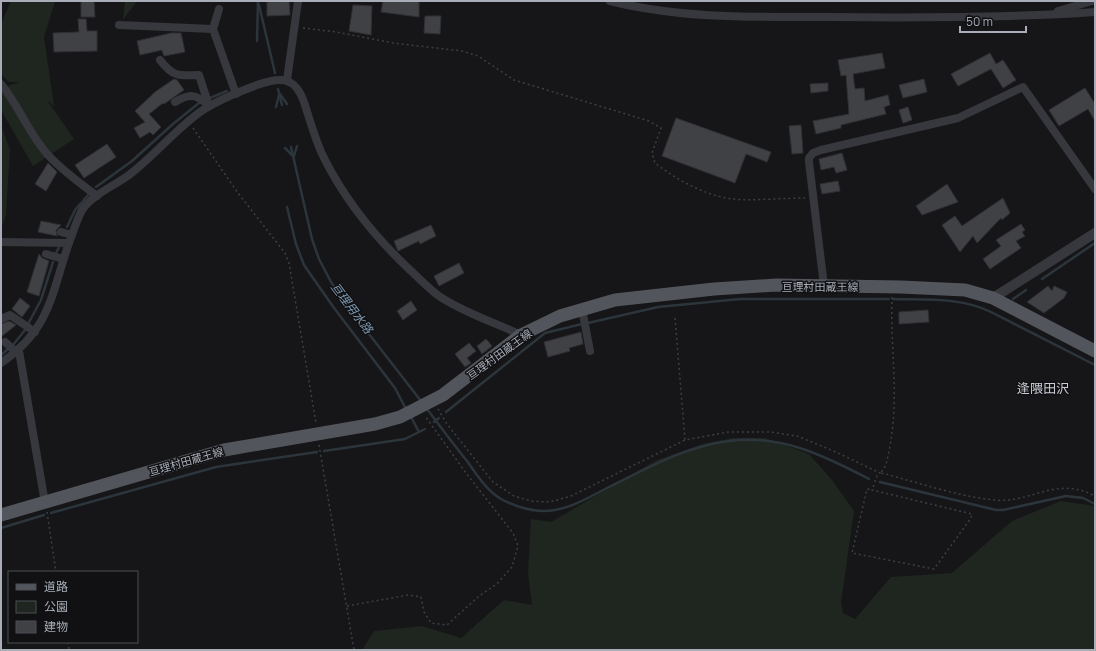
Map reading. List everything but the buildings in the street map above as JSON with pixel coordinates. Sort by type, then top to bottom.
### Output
[{"type":"main road","name":"亘理村田蔵王線","points":[[1,515],[224,450],[375,424],[400,417],[433,401],[521,335],[560,316],[582,308],[615,300],[714,289],[776,285],[892,286],[965,290],[993,298],[1095,351]]},
{"type":"street","points":[[287,80],[298,1]]},
{"type":"street","points":[[610,1],[662,11],[705,16],[939,18],[1043,16],[1095,12]]},
{"type":"street","points":[[1043,16],[1092,1]]},
{"type":"street","points":[[219,9],[213,29],[236,94]]},
{"type":"street","points":[[119,25],[213,29]]},
{"type":"street","points":[[160,60],[168,70],[178,76],[199,75],[209,106]]},
{"type":"street","points":[[1,364],[18,352],[34,332],[50,304],[63,260],[83,209],[97,196],[130,174],[209,106],[274,80],[287,80],[294,85],[301,95],[323,156],[335,178],[351,203],[385,245],[439,296],[521,335]]},
{"type":"street","points":[[1,84],[20,111],[35,138],[49,156],[97,196]]},
{"type":"street","points":[[824,286],[809,162],[809,158],[813,153],[958,118],[1023,87],[1095,189]]},
{"type":"street","points":[[175,102],[184,96],[191,95],[199,97],[209,106]]},
{"type":"street","points":[[61,232],[72,235]]},
{"type":"street","points":[[993,298],[1095,233]]},
{"type":"street","points":[[1,242],[69,243]]},
{"type":"street","points":[[46,254],[63,260]]},
{"type":"street","points":[[582,308],[590,351]]},
{"type":"street","points":[[1,319],[10,315],[34,332]]},
{"type":"street","points":[[5,342],[18,352],[45,503]]},
{"type":"path","points":[[295,27],[336,32],[393,43],[462,51],[478,56],[514,80],[649,121],[661,128],[652,153],[654,163],[672,176],[705,191],[732,199],[813,198]]},
{"type":"path","points":[[189,122],[238,193],[285,252],[289,263],[354,650]]},
{"type":"path","points":[[872,490],[877,476],[885,469],[891,438],[896,384],[891,310],[892,286]]},
{"type":"path","points":[[675,318],[685,440]]},
{"type":"path","points":[[433,401],[447,424],[493,482],[514,496],[531,501],[550,502],[571,496],[685,440],[728,432],[770,432],[797,436],[836,452],[880,473],[958,493],[994,500],[1008,500],[1051,489],[1067,488],[1086,491],[1095,496]]},
{"type":"path","points":[[347,606],[408,595],[421,597],[424,612],[431,623],[447,625],[479,596],[497,584],[512,567],[518,546],[513,533],[466,473],[419,408]]},
{"type":"path","points":[[867,489],[872,490],[972,514],[971,518],[934,569],[852,553],[867,489]]},
{"type":"path","points":[[45,503],[56,571]]},
{"type":"green space","points":[[11,1],[55,1],[44,37],[54,106],[47,100],[74,139],[33,166],[1,110],[1,88],[20,82],[9,82],[1,74],[1,24]]},
{"type":"green space","points":[[124,1],[137,1],[123,20],[125,2]]},
{"type":"green space","points":[[1,125],[10,150],[6,215],[1,229]]},
{"type":"green space","points":[[732,438],[765,438],[809,454],[832,480],[854,511],[841,603],[843,613],[855,619],[891,577],[952,573],[1012,521],[1061,501],[1095,506],[1095,650],[362,650],[374,631],[422,626],[461,638],[504,600],[532,605],[528,573],[531,519],[551,522],[657,460],[703,444]]},
{"type":"waterway","name":"亘理用水路","points":[[257,41],[258,1]]},
{"type":"waterway","points":[[259,5],[275,73]]},
{"type":"waterway","points":[[278,89],[282,105]]},
{"type":"waterway","name":"亘理用水路","points":[[210,98],[227,91]]},
{"type":"waterway","points":[[280,94],[287,104]]},
{"type":"waterway","points":[[276,107],[279,95]]},
{"type":"waterway","name":"亘理用水路","points":[[96,187],[132,161],[199,103]]},
{"type":"waterway","points":[[294,156],[297,146]]},
{"type":"waterway","name":"亘理用水路","points":[[291,147],[312,239],[319,259],[331,282],[348,307],[421,401]]},
{"type":"waterway","points":[[285,148],[293,156]]},
{"type":"waterway","name":"亘理用水路","points":[[67,227],[75,210],[89,194]]},
{"type":"waterway","points":[[287,207],[296,244],[304,265],[334,308],[395,388],[406,409]]},
{"type":"waterway","points":[[1042,279],[1095,243]]},
{"type":"waterway","name":"亘理用水路","points":[[56,253],[59,247]]},
{"type":"waterway","name":"亘理用水路","points":[[28,324],[41,300],[53,262]]},
{"type":"waterway","points":[[1013,299],[1026,290]]},
{"type":"waterway","points":[[588,323],[658,307],[740,299],[889,299]]},
{"type":"waterway","points":[[893,299],[943,300],[979,307],[1095,365]]},
{"type":"waterway","points":[[446,412],[545,333],[582,324]]},
{"type":"waterway","name":"亘理用水路","points":[[13,345],[25,330]]},
{"type":"waterway","name":"亘理用水路","points":[[1,355],[9,348]]},
{"type":"waterway","points":[[427,409],[482,482],[491,491],[506,502],[522,508],[533,510],[544,511],[570,506],[668,458],[698,447],[729,441],[767,441],[785,444],[836,462],[869,479]]},
{"type":"waterway","points":[[411,417],[419,432]]},
{"type":"waterway","name":"亘理用水路","points":[[434,422],[439,418]]},
{"type":"waterway","points":[[324,451],[405,439],[425,429]]},
{"type":"waterway","points":[[51,513],[216,467],[317,452]]},
{"type":"waterway","points":[[880,482],[996,510],[1003,510],[1066,496],[1083,498],[1095,504]]},
{"type":"waterway","points":[[1,528],[44,515]]},
{"type":"district","name":"逢隈田沢","points":[[1043,388]]}]
